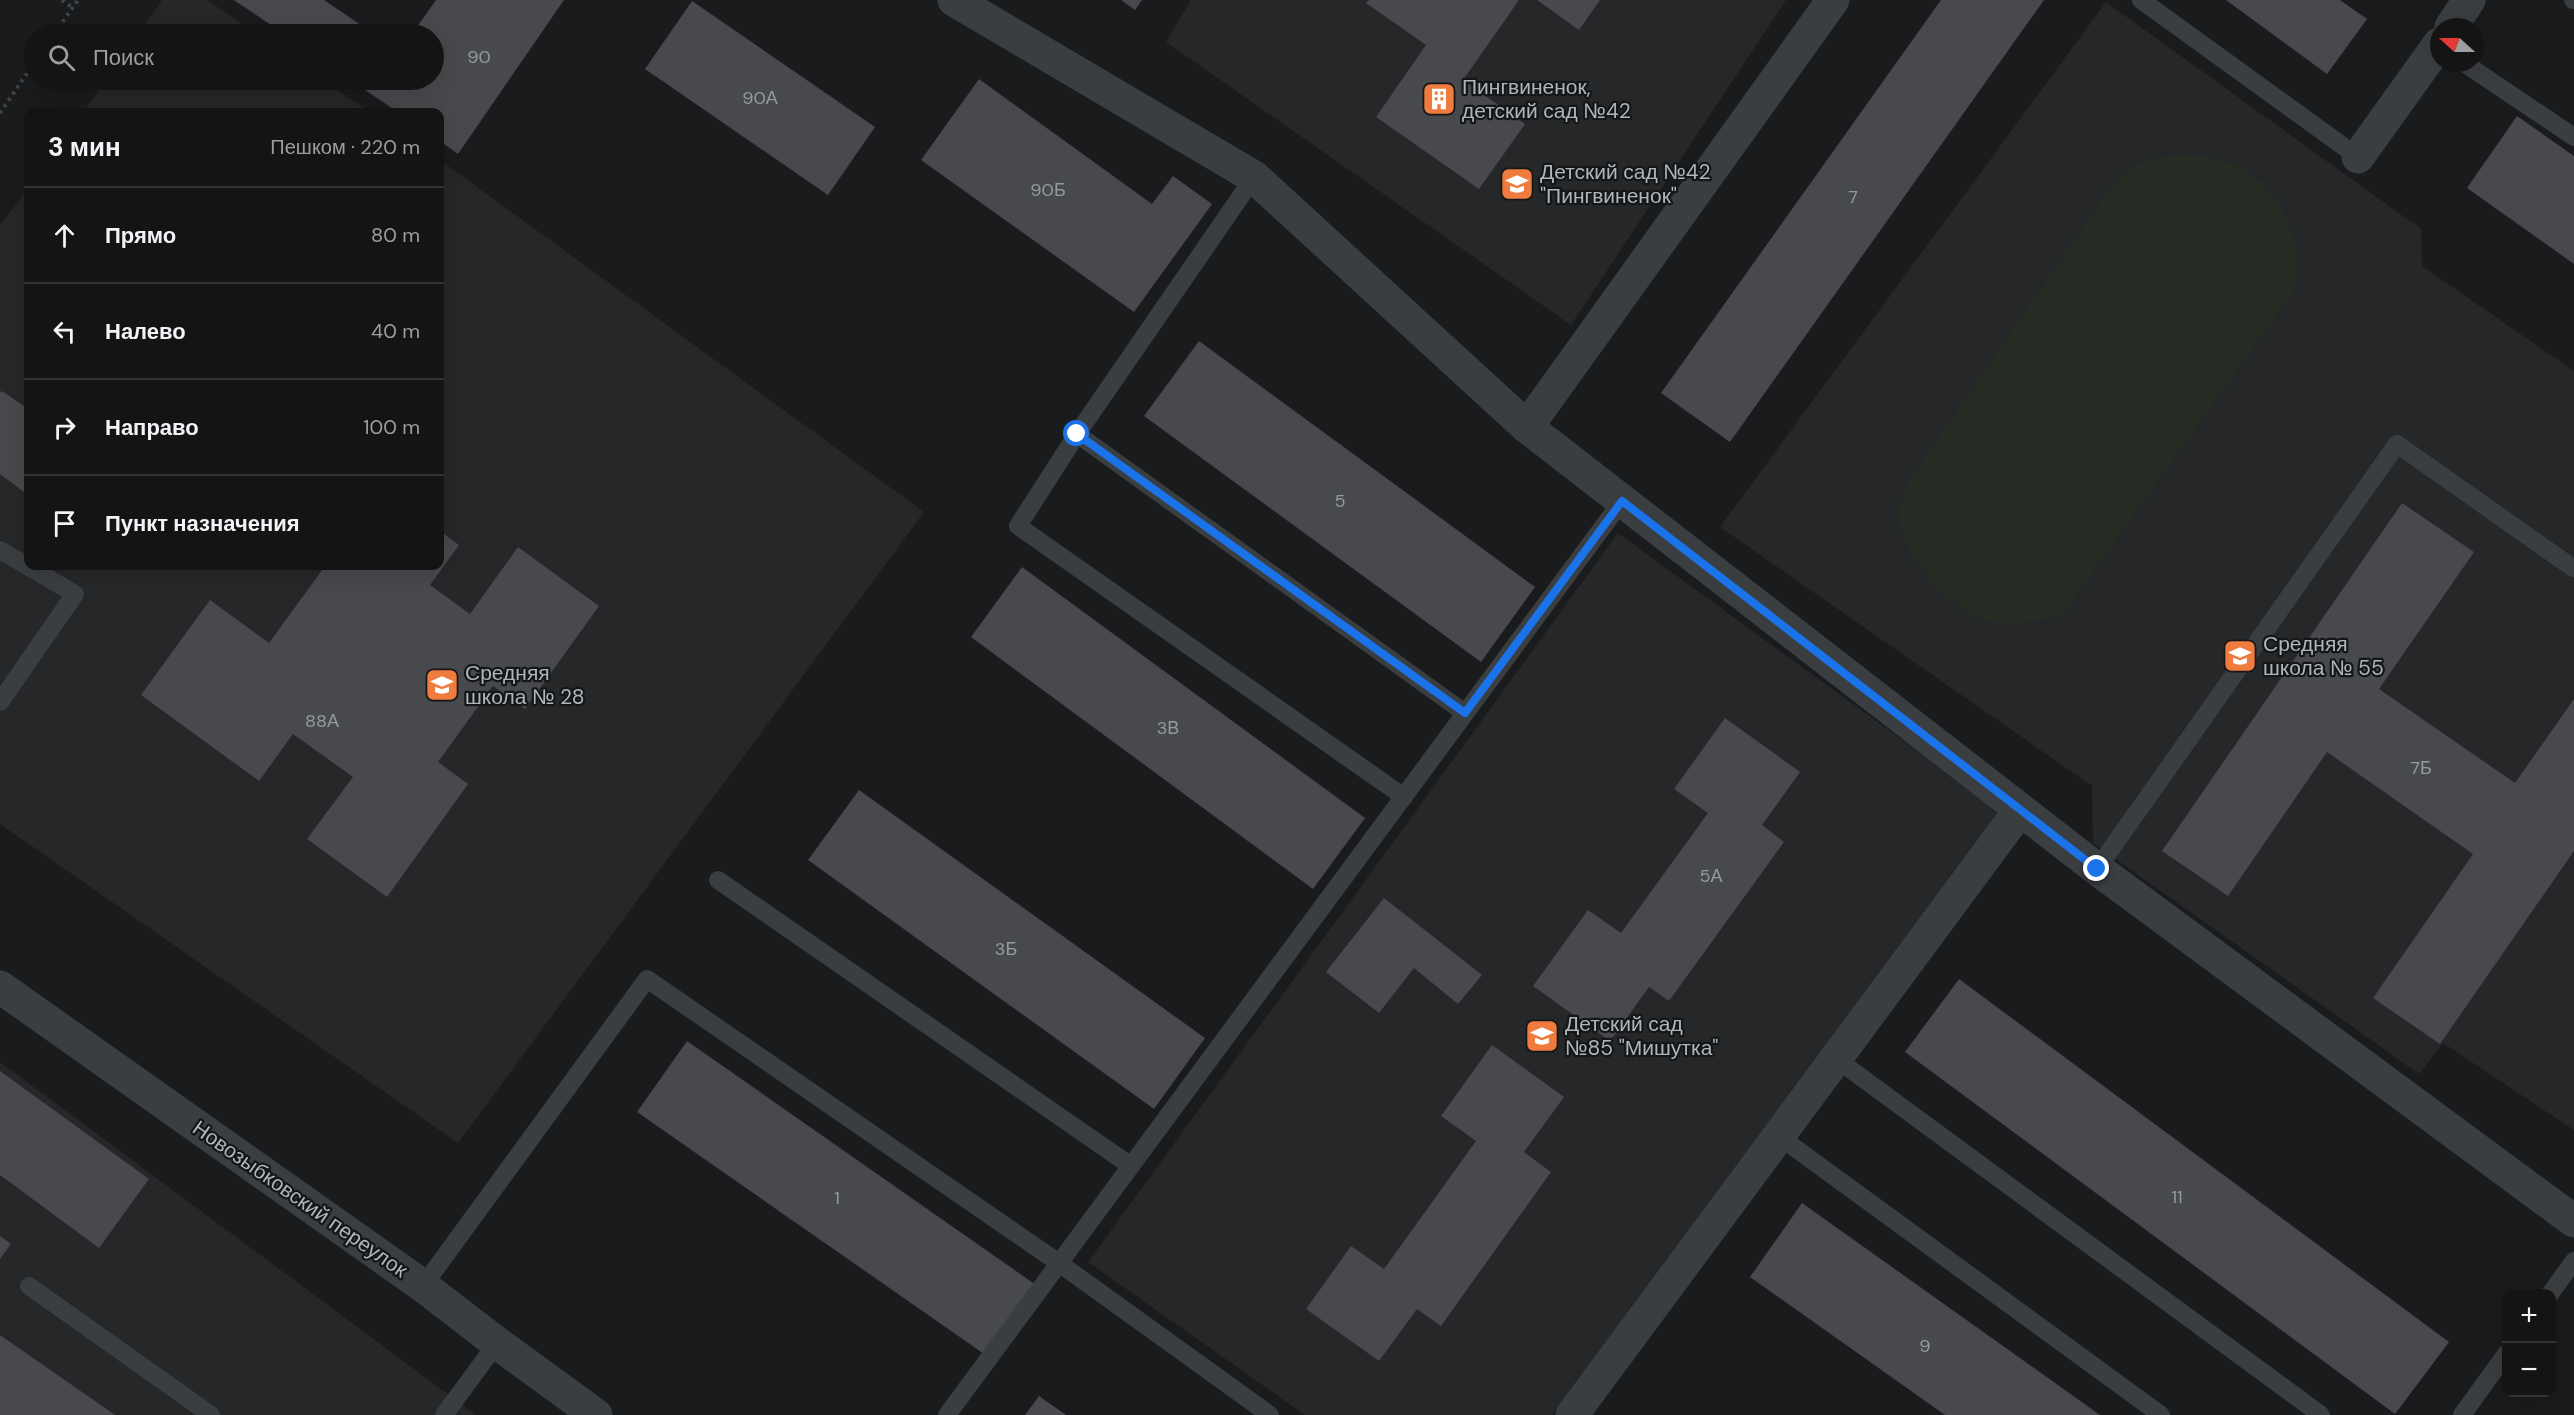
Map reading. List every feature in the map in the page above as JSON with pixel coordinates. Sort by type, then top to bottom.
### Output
[{"type":"street","points":[[954,0],[1254,177],[1527,427],[2097,869],[2574,1221]]},
{"type":"street","points":[[1527,427],[1833,0]]},
{"type":"street","points":[[2460,18],[2469,0]]},
{"type":"street","points":[[2358,157],[2430,65]]},
{"type":"street","points":[[1572,1415],[2020,810]]},
{"type":"street","name":"Новозыбковский переулок","points":[[0,987],[423,1286],[596,1415]]},
{"type":"lane","points":[[2141,0],[2358,157]]},
{"type":"lane","points":[[2484,72],[2574,137]]},
{"type":"lane","points":[[1254,177],[1077,434],[1018,526],[1404,798]]},
{"type":"lane","points":[[1077,434],[1465,713]]},
{"type":"lane","points":[[2097,869],[2397,444],[2573,568]]},
{"type":"lane","points":[[947,1415],[1622,501]]},
{"type":"lane","points":[[0,550],[24,564]]},
{"type":"lane","points":[[0,702],[75,594],[34,570]]},
{"type":"lane","points":[[718,880],[1131,1166]]},
{"type":"lane","points":[[423,1286],[647,979],[1059,1263],[1270,1415]]},
{"type":"lane","points":[[1835,1059],[2321,1415]]},
{"type":"lane","points":[[1780,1137],[2161,1415]]},
{"type":"lane","points":[[2553,1289],[2574,1261]]},
{"type":"lane","points":[[29,1286],[211,1415]]},
{"type":"lane","points":[[444,1415],[497,1343]]},
{"type":"lane","points":[[2462,1415],[2502,1360]]},
{"type":"path","points":[[62,0],[73,8]]},
{"type":"path","points":[[61,24],[78,0]]},
{"type":"path","points":[[0,113],[24,78]]},
{"type":"shaded area","points":[[162,0],[207,0],[242,24],[145,24]]},
{"type":"shaded area","name":"Детский сад №42 \"Пингвиненок\"","points":[[1191,0],[1786,0],[1571,325],[1166,42]]},
{"type":"shaded area","name":"Средняя школа № 55","points":[[2106,2],[2421,229],[2422,266],[2574,371],[2574,1130],[2443,1043],[2419,1074],[2093,843],[2092,786],[1720,527]]},
{"type":"shaded area","points":[[99,90],[337,90],[364,108],[86,108]]},
{"type":"shaded area","points":[[2175,155],[2204,156],[2235,164],[2264,183],[2282,208],[2292,234],[2299,264],[2293,292],[2063,614],[2021,623],[1994,622],[1978,617],[1946,596],[1931,581],[1908,546],[1901,529],[1899,512],[1909,481],[2115,181],[2129,169],[2143,162]]},
{"type":"shaded area","name":"Средняя школа № 28","points":[[444,163],[924,512],[458,1143],[0,824],[0,226],[24,193],[24,570],[444,570]]},
{"type":"shaded area","name":"Детский сад №85 \"Мишутка\"","points":[[1618,533],[2000,811],[1552,1415],[1305,1415],[1088,1262]]},
{"type":"shaded area","points":[[0,1062],[476,1415],[0,1415]]},
{"type":"building","points":[[234,0],[324,0],[359,24],[269,24]]},
{"type":"building","points":[[436,0],[564,0],[458,154],[444,144],[444,108],[392,108],[365,90],[444,90],[444,24],[419,24]]},
{"type":"building","points":[[1121,0],[1142,0],[1135,10]]},
{"type":"building","name":"Пингвиненок, детский сад №42","points":[[1369,0],[1519,0],[1463,80],[1525,124],[1479,189],[1376,117],[1426,45],[1366,3]]},
{"type":"building","name":"Пингвиненок, детский сад №42","points":[[1537,0],[1600,0],[1579,30]]},
{"type":"building","points":[[1941,0],[2044,0],[1730,442],[1661,393]]},
{"type":"building","points":[[2226,0],[2340,0],[2367,19],[2327,74]]},
{"type":"building","points":[[692,1],[875,127],[828,195],[645,69]]},
{"type":"building","points":[[979,79],[1152,204],[1173,176],[1212,204],[1134,312],[921,160]]},
{"type":"building","points":[[2517,116],[2574,156],[2574,264],[2467,188]]},
{"type":"building","points":[[1199,341],[1535,587],[1481,662],[1144,416]]},
{"type":"building","points":[[2,391],[24,406],[24,492],[0,474],[0,393]]},
{"type":"building","points":[[2402,503],[2474,552],[2379,689],[2515,783],[2574,699],[2574,851],[2440,1044],[2373,998],[2473,854],[2327,752],[2228,896],[2162,851]]},
{"type":"building","points":[[444,534],[459,545],[444,566]]},
{"type":"building","points":[[518,547],[599,606],[525,709],[493,686],[438,762],[468,784],[387,897],[307,839],[353,777],[293,734],[259,781],[141,695],[210,600],[269,643],[322,570],[441,570],[430,585],[470,614]]},
{"type":"building","points":[[1022,567],[1365,818],[1313,889],[971,637]]},
{"type":"building","points":[[1725,718],[1800,772],[1762,825],[1784,842],[1669,1001],[1649,987],[1610,1041],[1533,986],[1588,910],[1621,933],[1708,813],[1674,789]]},
{"type":"building","points":[[859,790],[1205,1038],[1154,1109],[808,860]]},
{"type":"building","points":[[1384,898],[1482,975],[1458,1004],[1414,968],[1379,1013],[1326,972]]},
{"type":"building","points":[[1959,979],[2449,1342],[2395,1414],[1905,1052]]},
{"type":"building","points":[[687,1041],[1036,1285],[987,1356],[637,1112]]},
{"type":"building","points":[[1492,1045],[1564,1097],[1524,1152],[1551,1172],[1441,1326],[1417,1309],[1379,1361],[1306,1309],[1351,1246],[1384,1269],[1476,1141],[1441,1116]]},
{"type":"building","points":[[0,1071],[149,1179],[99,1248],[0,1175]]},
{"type":"building","points":[[1802,1203],[2100,1415],[1945,1415],[1750,1277]]},
{"type":"building","points":[[0,1236],[11,1244],[0,1259]]},
{"type":"building","points":[[0,1335],[115,1415],[0,1415]]},
{"type":"building","points":[[1039,1396],[1066,1415],[1025,1415]]},
{"type":"place","name":"Пингвиненок, детский сад №42","points":[[1439,99]]},
{"type":"place","name":"Детский сад №42 \"Пингвиненок\"","points":[[1517,184]]},
{"type":"place","name":"Средняя школа № 55","points":[[2240,656]]},
{"type":"place","name":"Средняя школа № 28","points":[[442,685]]},
{"type":"place","name":"Детский сад №85 \"Мишутка\"","points":[[1542,1036]]},
{"type":"route","points":[[1077,434],[1465,713],[1622,501],[2097,869]]}]
